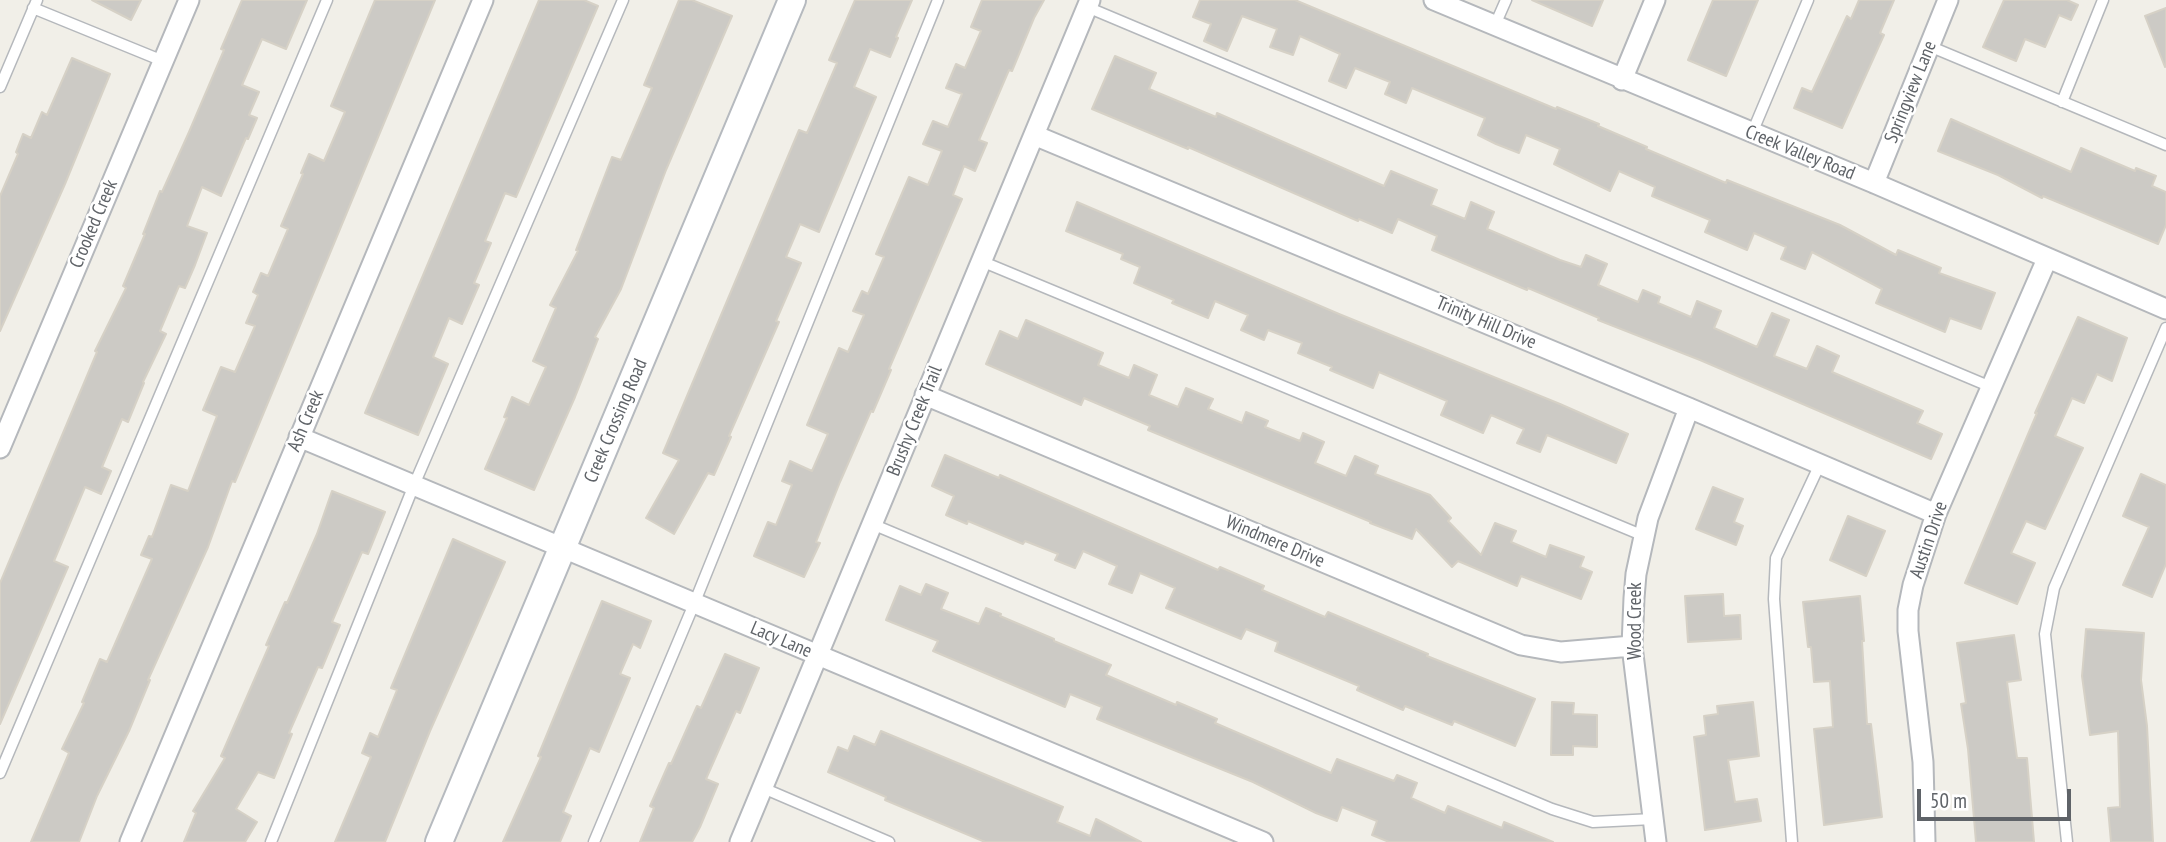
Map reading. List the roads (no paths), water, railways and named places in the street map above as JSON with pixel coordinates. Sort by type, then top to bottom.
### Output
[{"type":"street","name":"Crooked Creek","points":[[0,448],[189,0]]},
{"type":"street","name":"Ash Creek","points":[[130,842],[483,0]]},
{"type":"street","name":"Creek Crossing Road","points":[[439,842],[792,0]]},
{"type":"street","name":"Creek Valley Road","points":[[1434,0],[1874,183],[2166,309]]},
{"type":"street","points":[[1622,80],[1655,0]]},
{"type":"street","name":"Springview Lane","points":[[1874,183],[1948,0]]},
{"type":"street","name":"Brushy Creek Trail","points":[[740,842],[1088,4]]},
{"type":"street","name":"Trinity Hill Drive","points":[[1034,135],[1936,514]]},
{"type":"street","name":"Austin Drive","points":[[1925,842],[1923,762],[1908,631],[1908,610],[1913,585],[1936,514],[2047,259]]},
{"type":"street","name":"Windmere Drive","points":[[925,395],[1521,645],[1561,652],[1632,646]]},
{"type":"street","name":"Wood Creek","points":[[1656,842],[1632,646],[1636,574],[1661,479],[1689,408]]},
{"type":"street","name":"Lacy Lane","points":[[299,437],[1263,842]]},
{"type":"lane","points":[[0,773],[327,0]]},
{"type":"lane","points":[[271,842],[414,485],[622,0]]},
{"type":"lane","points":[[594,842],[694,604],[938,0]]},
{"type":"lane","points":[[1495,25],[1506,0]]},
{"type":"lane","points":[[1752,133],[1808,0]]},
{"type":"lane","points":[[2062,102],[2104,0]]},
{"type":"lane","points":[[0,87],[35,4],[163,61]]},
{"type":"lane","points":[[1088,4],[1991,387]]},
{"type":"lane","points":[[1929,46],[2166,145]]},
{"type":"lane","points":[[981,261],[1644,536]]},
{"type":"lane","points":[[2067,842],[2045,634],[2054,588],[2166,328]]},
{"type":"lane","points":[[1792,842],[1774,599],[1776,558],[1820,464]]},
{"type":"lane","points":[[872,524],[1552,809],[1593,822],[1653,819]]},
{"type":"lane","points":[[763,788],[889,842]]}]
